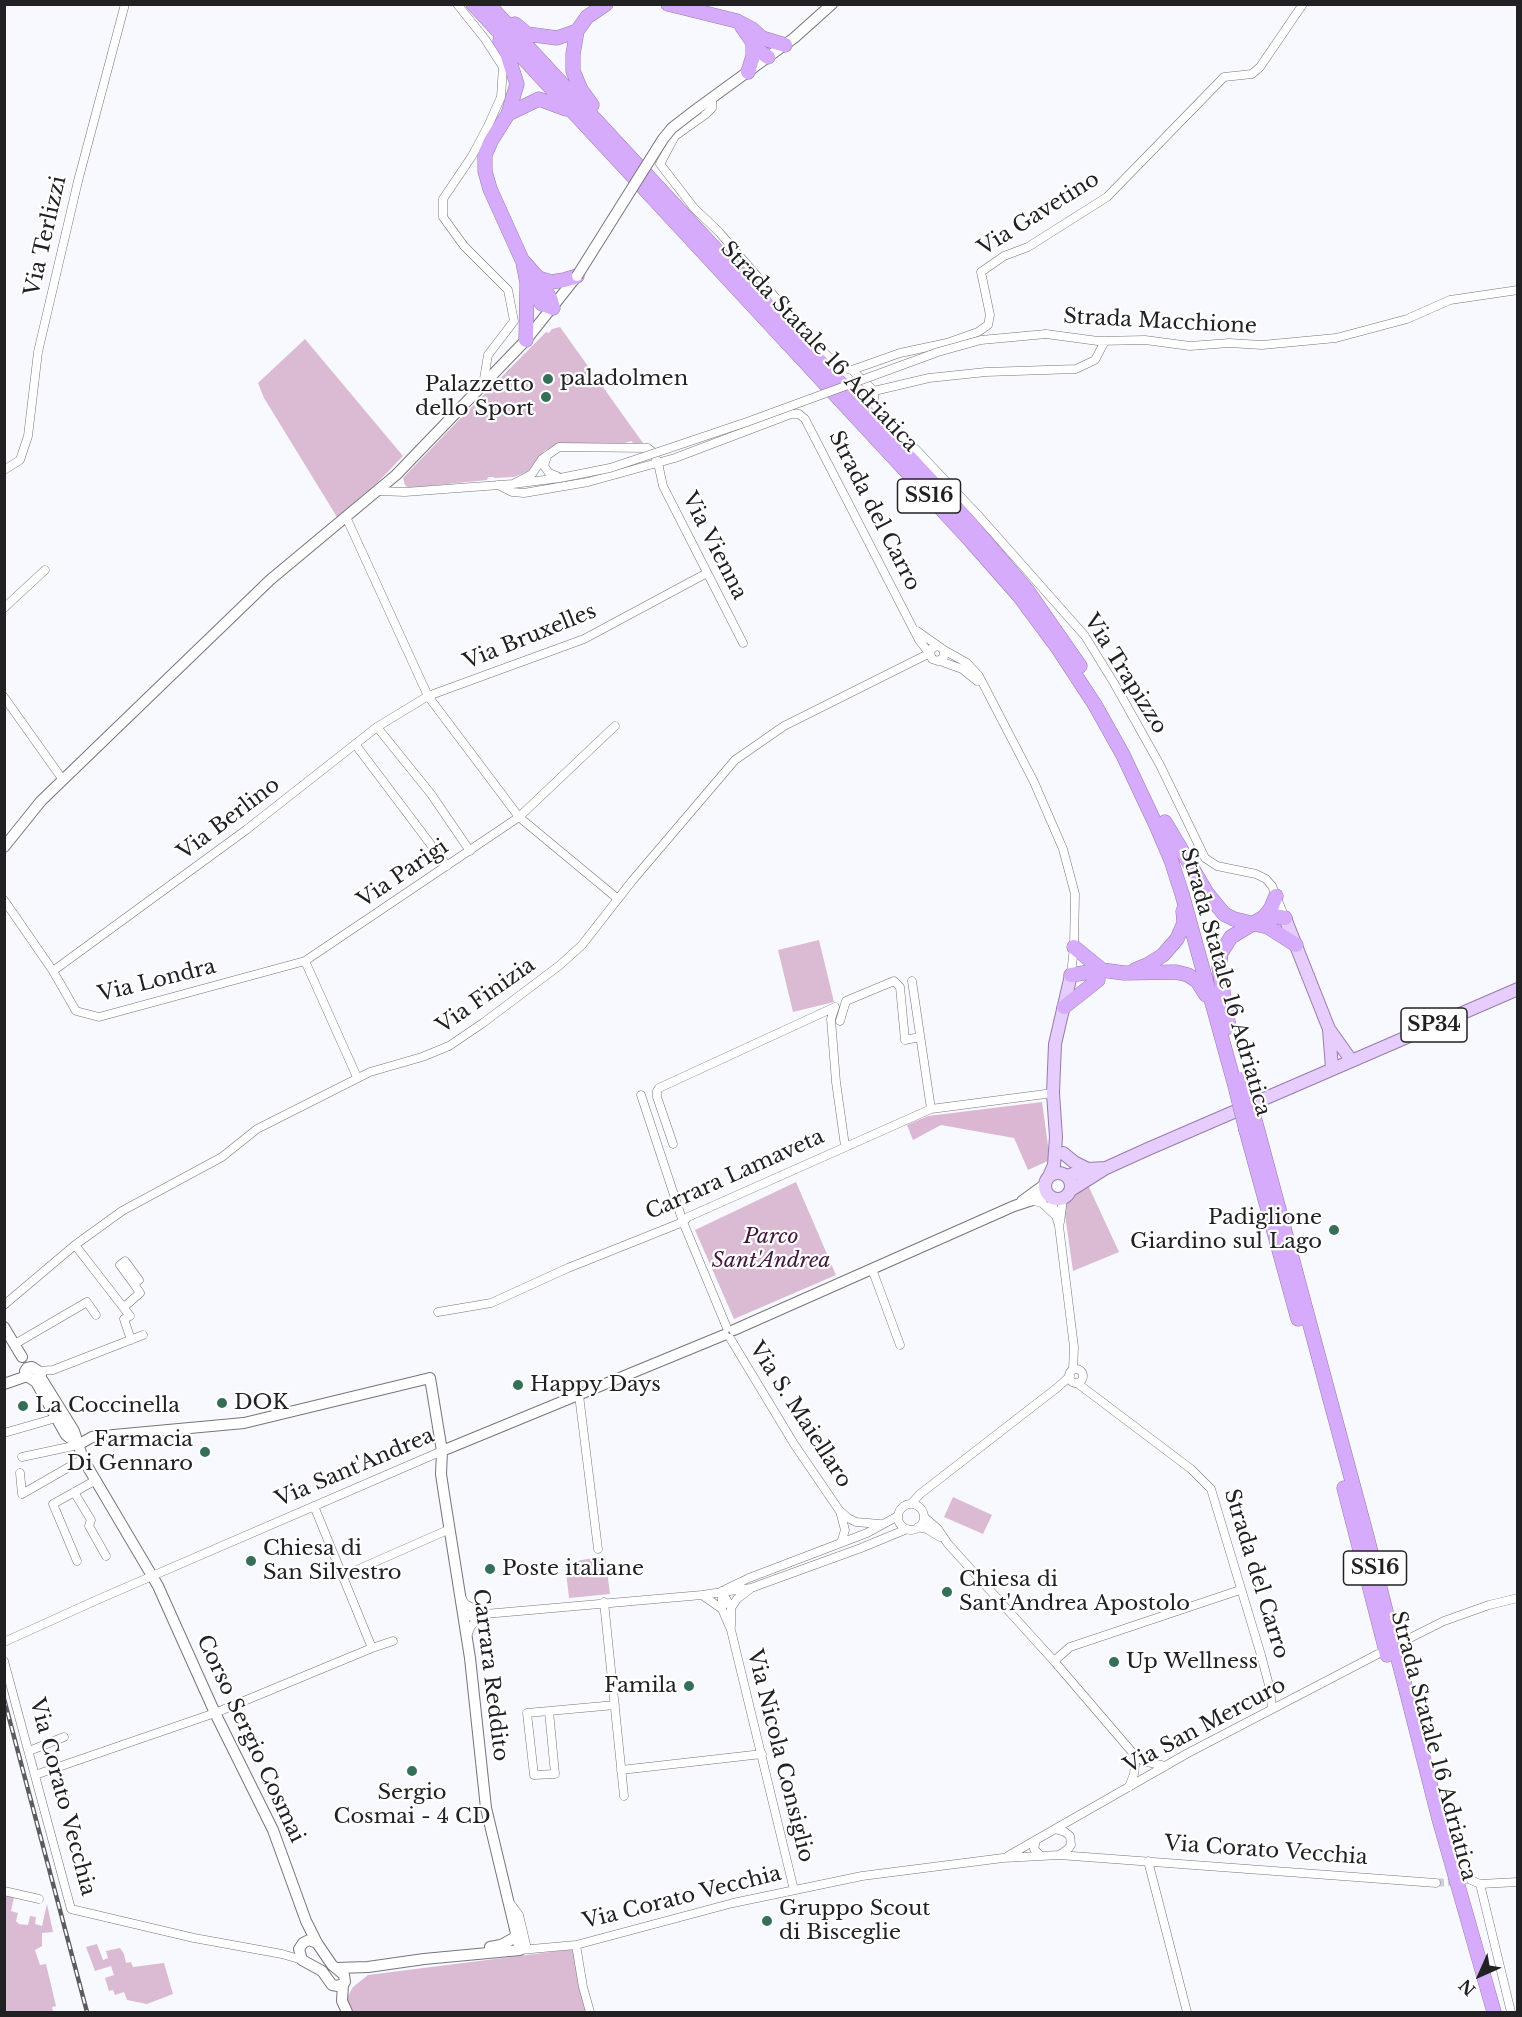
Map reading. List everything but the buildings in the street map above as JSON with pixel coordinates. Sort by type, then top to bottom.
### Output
[{"type":"highway","points":[[471,4],[506,51],[517,84],[508,114],[490,141],[485,155],[485,171],[490,189],[532,281],[550,298],[553,308]]},
{"type":"highway","name":"Strada Statale 16 Adriatica","points":[[471,4],[969,539],[1020,597],[1057,647],[1095,705],[1123,755],[1156,825],[1182,894],[1224,1027]]},
{"type":"highway","points":[[489,4],[528,34],[556,38],[577,31]]},
{"type":"highway","name":"Strada Statale 16 Adriatica","points":[[489,4],[969,522],[1027,590],[1065,642],[1130,750],[1165,822],[1191,891],[1238,1080],[1366,1533],[1439,1819],[1494,2013]]},
{"type":"highway","points":[[606,4],[587,17],[577,31],[573,71],[580,90],[624,142],[627,154]]},
{"type":"highway","points":[[668,4],[737,21],[752,29],[768,57]]},
{"type":"highway","points":[[757,40],[785,45]]},
{"type":"highway","points":[[748,72],[757,40]]},
{"type":"highway","points":[[508,114],[539,99],[564,107],[590,131]]},
{"type":"highway","points":[[532,281],[551,282],[577,276]]},
{"type":"highway","points":[[526,340],[532,281]]},
{"type":"highway","points":[[1165,822],[1216,907],[1234,919],[1263,923],[1296,945]]},
{"type":"highway","points":[[1124,973],[1147,965],[1163,955],[1177,939],[1185,923],[1182,894]]},
{"type":"highway","points":[[1263,923],[1276,896]]},
{"type":"highway","points":[[1224,1027],[1219,969],[1221,953],[1231,937],[1263,923],[1285,918]]},
{"type":"highway","points":[[1074,947],[1100,975]]},
{"type":"highway","points":[[1071,975],[1176,972],[1188,975],[1197,981],[1224,1027]]},
{"type":"highway","points":[[1064,1007],[1100,975]]},
{"type":"highway","name":"Strada Statale 16 Adriatica","points":[[1251,1127],[1377,1618],[1484,2013]]},
{"type":"main road","points":[[1285,918],[1329,1029],[1351,1060]]},
{"type":"main road","name":"Strada del Carro","points":[[1054,1190],[1055,1044],[1071,975]]},
{"type":"main road","name":"SP34","points":[[1351,1060],[1518,989]]},
{"type":"main road","points":[[1329,1029],[1332,1068]]},
{"type":"main road","name":"Via Sant'Andrea","points":[[1054,1190],[1351,1060]]},
{"type":"main road","name":"Strada del Carro","points":[[1056,1137],[1066,1175]]},
{"type":"main road","points":[[1062,1153],[1088,1169]]},
{"type":"main road","name":"Via Sant'Andrea","points":[[1054,1190],[1057,1172],[1066,1175],[1088,1169],[1106,1168]]},
{"type":"main road","points":[[1054,1190],[1071,1183],[1066,1175]]},
{"type":"street","name":"Via Terlizzi","points":[[4,470],[20,460],[28,436],[38,352],[78,181],[125,4]]},
{"type":"street","points":[[456,4],[503,67],[501,98],[472,156],[443,199],[443,217],[464,246],[508,290],[514,321],[488,355],[483,385]]},
{"type":"street","points":[[4,847],[41,801],[270,580],[396,475],[526,340],[577,276],[672,128],[785,45],[832,4]]},
{"type":"street","name":"Via Gavetino","points":[[852,370],[900,353],[947,343],[978,332],[988,325],[990,315],[981,272],[1004,256],[1028,247],[1107,197],[1224,76],[1252,74],[1260,67],[1303,4]]},
{"type":"street","points":[[712,99],[712,108],[675,136],[660,164],[694,208],[719,232],[819,348],[840,367],[852,370],[874,391],[929,378],[986,372],[1076,369],[1095,360],[1105,341]]},
{"type":"street","name":"Strada Macchione","points":[[377,490],[405,492],[513,484],[610,468],[938,352],[981,340],[1046,334],[1105,341],[1145,340],[1190,346],[1229,343],[1262,345],[1336,338],[1407,319],[1450,300],[1518,290]]},
{"type":"street","name":"Via Trapizzo","points":[[874,391],[875,406],[977,514],[1085,636],[1151,748],[1206,858],[1217,866],[1256,874],[1266,879],[1285,918]]},
{"type":"street","name":"Strada del Carro","points":[[658,463],[791,414],[799,414],[805,419],[922,645],[930,652]]},
{"type":"street","points":[[498,485],[512,492],[532,492],[588,482],[658,463],[653,452],[641,447],[558,447],[549,452],[532,474],[513,484]]},
{"type":"street","points":[[549,452],[544,466],[549,473],[560,478]]},
{"type":"street","name":"Via Vienna","points":[[658,463],[663,486],[743,643]]},
{"type":"street","points":[[346,516],[428,696],[519,817],[618,899]]},
{"type":"street","points":[[4,608],[45,570]]},
{"type":"street","name":"Via Bruxelles","points":[[428,696],[584,639],[707,573]]},
{"type":"street","name":"Strada del Carro","points":[[913,628],[922,636],[967,663],[979,676],[1034,782],[1063,849],[1075,894],[1071,975]]},
{"type":"street","points":[[934,647],[941,648],[945,655],[938,661],[931,657],[930,652],[934,647]]},
{"type":"street","name":"Via Finizia","points":[[4,1305],[75,1245],[122,1211],[222,1157],[257,1129],[357,1077],[422,1057],[449,1046],[560,965],[582,945],[632,881],[735,760],[784,726],[930,652]]},
{"type":"street","name":"Strada del Carro","points":[[938,661],[963,669],[986,691]]},
{"type":"street","name":"Via Finizia","points":[[904,666],[938,661]]},
{"type":"street","name":"Via Berlino","points":[[53,971],[246,830],[377,727],[428,696]]},
{"type":"street","points":[[4,697],[63,780]]},
{"type":"street","name":"Via Parigi","points":[[306,961],[519,817],[615,726]]},
{"type":"street","points":[[377,727],[431,794],[470,851]]},
{"type":"street","points":[[355,744],[447,866]]},
{"type":"street","name":"Via Londra","points":[[4,900],[53,971],[76,1011],[99,1017],[306,961]]},
{"type":"street","points":[[306,961],[357,1077]]},
{"type":"street","points":[[840,1021],[846,1001],[894,981],[900,987],[905,1040],[920,1036]]},
{"type":"street","points":[[912,981],[931,1109]]},
{"type":"street","points":[[673,1144],[657,1096],[659,1088],[835,1007],[831,1019],[836,1082],[845,1146]]},
{"type":"street","name":"Carrara Lamaveta","points":[[438,1312],[491,1303],[568,1268],[683,1222],[688,1217],[931,1109],[1053,1094]]},
{"type":"street","name":"Via S. Maiellaro","points":[[641,1095],[683,1222],[729,1333],[794,1444],[839,1510],[856,1522],[880,1524]]},
{"type":"street","name":"Strada del Carro","points":[[1054,1190],[1055,1215],[1059,1226]]},
{"type":"street","name":"Strada del Carro","points":[[1054,1190],[1076,1377],[1096,1396],[1191,1468],[1211,1489],[1261,1655],[1270,1689],[1272,1709]]},
{"type":"street","name":"Via Sant'Andrea","points":[[1014,1206],[1034,1201],[1054,1190]]},
{"type":"street","name":"Via Sant'Andrea","points":[[4,1642],[442,1451],[729,1333],[1054,1190]]},
{"type":"street","points":[[1034,1201],[1042,1203],[1055,1215]]},
{"type":"street","points":[[75,1245],[124,1307],[129,1316],[124,1319],[131,1340]]},
{"type":"street","points":[[872,1269],[900,1345]]},
{"type":"street","points":[[124,1307],[140,1293],[134,1284]]},
{"type":"street","points":[[15,1344],[87,1302],[96,1315]]},
{"type":"street","points":[[4,1327],[66,1435],[78,1445]]},
{"type":"street","points":[[4,1384],[53,1370],[143,1335]]},
{"type":"street","name":"Corso Sergio Cosmai","points":[[33,1374],[74,1431],[83,1459],[152,1576],[215,1713],[273,1830],[306,1921],[317,1942],[344,1975],[340,1984]]},
{"type":"street","points":[[722,1591],[749,1578],[867,1533],[898,1516],[903,1506],[911,1504],[1058,1387],[1076,1377]]},
{"type":"street","name":"Carrara Reddito","points":[[78,1445],[92,1437],[244,1424],[430,1378],[442,1451],[441,1474],[467,1637],[486,1808],[517,1931],[524,1949]]},
{"type":"street","points":[[579,1395],[598,1549]]},
{"type":"street","points":[[4,1432],[56,1418]]},
{"type":"street","points":[[22,1457],[78,1445]]},
{"type":"street","points":[[20,1473],[22,1494],[83,1459]]},
{"type":"street","points":[[77,1561],[53,1503],[96,1480]]},
{"type":"street","points":[[918,1527],[923,1513],[924,1497],[932,1486]]},
{"type":"street","points":[[74,1492],[91,1520],[88,1526],[106,1556]]},
{"type":"street","points":[[911,1504],[938,1529],[948,1544],[1054,1661],[1139,1763],[1147,1769],[1146,1776]]},
{"type":"street","points":[[314,1506],[372,1648]]},
{"type":"street","name":"Via S. Maiellaro","points":[[839,1510],[845,1530],[841,1543]]},
{"type":"street","points":[[898,1516],[900,1524],[907,1529]]},
{"type":"street","points":[[464,1616],[474,1612],[485,1614],[702,1595],[751,1588],[870,1545],[907,1529],[918,1527],[927,1529],[948,1544]]},
{"type":"street","points":[[343,1576],[450,1529]]},
{"type":"street","points":[[731,1608],[737,1599],[751,1588]]},
{"type":"street","points":[[1054,1661],[1070,1647],[1240,1590]]},
{"type":"street","name":"Via Nicola Consiglio","points":[[722,1591],[731,1608],[731,1630]]},
{"type":"street","name":"Via Nicola Consiglio","points":[[722,1591],[722,1609],[731,1630],[794,1890]]},
{"type":"street","points":[[702,1595],[722,1609]]},
{"type":"street","points":[[461,1597],[465,1604],[485,1614]]},
{"type":"street","points":[[1400,1643],[1444,1621],[1489,1605],[1518,1598]]},
{"type":"street","points":[[604,1602],[624,1796]]},
{"type":"street","points":[[467,1637],[471,1626],[485,1614]]},
{"type":"street","points":[[35,1775],[215,1713],[393,1641]]},
{"type":"street","name":"Via San Mercuro","points":[[1055,1829],[1146,1776],[1378,1654]]},
{"type":"street","name":"Via Corato Vecchia","points":[[4,1661],[71,1909],[194,1938],[282,1954],[302,1960]]},
{"type":"street","points":[[549,1711],[555,1774],[534,1775],[527,1713],[549,1711],[615,1705]]},
{"type":"street","points":[[28,1752],[64,1737]]},
{"type":"street","points":[[621,1770],[762,1754]]},
{"type":"street","points":[[1139,1763],[1165,1766]]},
{"type":"street","points":[[1129,1787],[1139,1763]]},
{"type":"street","points":[[1059,1855],[1068,1849],[1071,1830],[1082,1815]]},
{"type":"street","name":"Via Corato Vecchia","points":[[1004,1858],[1055,1829],[1065,1832],[1080,1854],[1093,1857]]},
{"type":"street","points":[[1036,1840],[1034,1849],[1041,1856]]},
{"type":"street","name":"Via Corato Vecchia","points":[[336,1968],[368,1967],[576,1945],[733,1903],[862,1876],[1004,1858],[1059,1855],[1436,1883]]},
{"type":"street","points":[[1148,1861],[1187,2013]]},
{"type":"street","points":[[1471,1880],[1480,1884],[1518,1882]]},
{"type":"street","points":[[1480,1884],[1511,2013]]},
{"type":"street","points":[[4,1891],[39,1899]]},
{"type":"street","name":"Carrara Reddito","points":[[510,1902],[519,1916],[524,1949]]},
{"type":"street","name":"Corso Sergio Cosmai","points":[[302,1960],[299,1953],[306,1921]]},
{"type":"street","points":[[450,1957],[462,1950],[501,1945],[514,1938],[517,1931]]},
{"type":"street","points":[[282,1954],[309,1940],[317,1942]]},
{"type":"street","points":[[576,1945],[590,2013]]},
{"type":"street","points":[[302,1960],[340,1984],[342,2001],[347,2013]]},
{"type":"street","name":"Via Corato Vecchia","points":[[340,1984],[368,1967]]},
{"type":"street","points":[[339,2013],[340,1984]]},
{"type":"green space","name":"paladolmen","points":[[560,327],[643,443],[631,441],[559,444],[544,451],[531,470],[514,477],[488,477],[487,480],[409,488],[405,485],[403,478],[454,425],[546,332],[549,333],[552,329]]},
{"type":"green space","points":[[305,339],[403,456],[377,483],[337,517],[264,398],[258,383]]},
{"type":"green space","points":[[819,940],[834,1002],[793,1012],[778,950]]},
{"type":"green space","name":"Parco Sant'Andrea","points":[[796,1182],[836,1275],[734,1319],[695,1230]]},
{"type":"green space","points":[[1088,1185],[1119,1252],[1073,1271],[1065,1215],[1066,1202],[1076,1190]]},
{"type":"green space","points":[[953,1497],[992,1515],[983,1534],[944,1517]]},
{"type":"green space","points":[[605,1556],[610,1594],[569,1598],[565,1563]]},
{"type":"green space","points":[[4,1895],[14,1897],[11,1911],[18,1913],[16,1921],[19,1924],[28,1925],[30,1916],[36,1917],[35,1924],[42,1926],[47,1904],[53,1932],[42,1933],[42,1946],[35,1950],[40,1965],[46,1964],[56,2006],[52,2007],[53,2012],[7,2012],[4,2007]]},
{"type":"green space","points":[[97,1944],[103,1960],[108,1958],[106,1951],[120,1948],[126,1963],[131,1962],[133,1967],[164,1963],[173,1994],[147,2004],[127,2000],[124,1992],[115,1995],[113,1990],[109,1991],[105,1978],[114,1975],[111,1966],[95,1971],[86,1947]]},
{"type":"green space","points":[[574,1949],[589,2012],[352,2012],[345,2001],[353,1987],[368,1975]]},
{"type":"shaded area","points":[[1042,1102],[1050,1160],[1028,1170],[1014,1138],[941,1125],[913,1140],[907,1125],[928,1116]]},
{"type":"tunnel","points":[[1436,1883],[1471,1880]]},
{"type":"railway","points":[[4,1699],[87,2012]]},
{"type":"place","name":"paladolmen","points":[[548,379]]},
{"type":"place","name":"Palazzetto dello Sport","points":[[546,397]]},
{"type":"place","name":"Padiglione Giardino sul Lago","points":[[1334,1230]]},
{"type":"place","name":"Happy Days","points":[[518,1385]]},
{"type":"place","name":"DOK","points":[[222,1403]]},
{"type":"place","name":"La Coccinella","points":[[23,1406]]},
{"type":"place","name":"Farmacia Di Gennaro","points":[[205,1452]]},
{"type":"place","name":"Chiesa di San Silvestro","points":[[251,1561]]},
{"type":"place","name":"Poste italiane","points":[[490,1569]]},
{"type":"place","name":"Chiesa di Sant'Andrea Apostolo","points":[[947,1592]]},
{"type":"place","name":"Up Wellness","points":[[1114,1662]]},
{"type":"place","name":"Famila","points":[[689,1686]]},
{"type":"place","name":"Sergio Cosmai - 4 CD","points":[[412,1771]]},
{"type":"place","name":"Gruppo Scout di Bisceglie","points":[[767,1921]]}]
